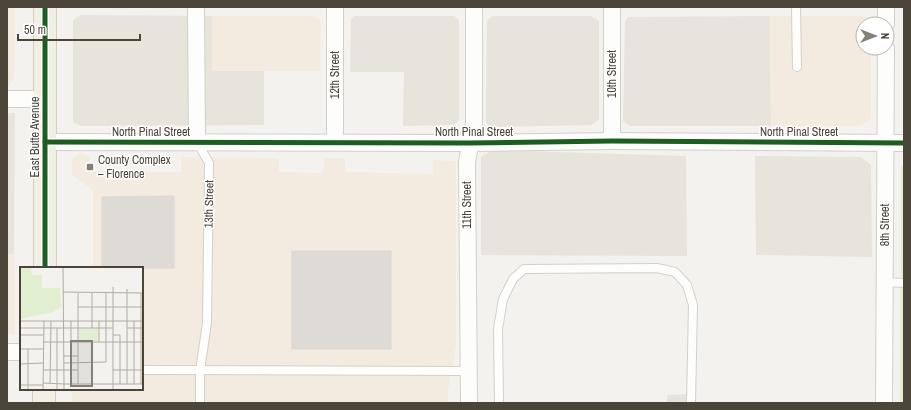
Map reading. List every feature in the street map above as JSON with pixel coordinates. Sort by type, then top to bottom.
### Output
[{"type":"main road","name":"East Butte Avenue","points":[[44,267],[45,7]]},
{"type":"main road","points":[[44,390],[44,403]]},
{"type":"street","name":"13th Street","points":[[196,7],[197,142]]},
{"type":"street","name":"12th Street","points":[[335,7],[335,142]]},
{"type":"street","name":"11th Street","points":[[469,403],[467,162],[474,123],[474,7]]},
{"type":"street","name":"10th Street","points":[[612,7],[612,140]]},
{"type":"street","name":"8th Street","points":[[884,403],[886,56]]},
{"type":"street","points":[[7,99],[45,99]]},
{"type":"street","name":"North Pinal Street","points":[[45,142],[470,143],[612,140],[904,142]]},
{"type":"street","points":[[7,352],[20,352]]},
{"type":"lane","points":[[796,7],[797,67]]},
{"type":"lane","name":"13th Street","points":[[197,142],[209,163],[207,323],[200,371],[200,403]]},
{"type":"lane","points":[[499,403],[498,329],[503,299],[513,279],[524,269],[657,268],[675,272],[687,285],[693,305],[691,403]]},
{"type":"lane","points":[[885,282],[904,283]]},
{"type":"lane","points":[[143,370],[468,371]]},
{"type":"shaded area","points":[[7,7],[15,7],[14,79],[8,87]]},
{"type":"shaded area","points":[[81,15],[212,16],[212,70],[264,71],[264,125],[81,126],[73,122],[73,20]]},
{"type":"shaded area","points":[[212,16],[314,16],[321,21],[320,71],[212,71]]},
{"type":"shaded area","points":[[354,16],[454,16],[459,20],[459,120],[454,125],[403,126],[404,72],[350,72],[351,19]]},
{"type":"shaded area","points":[[493,16],[591,16],[599,21],[599,120],[591,125],[489,127],[486,121],[487,20]]},
{"type":"shaded area","points":[[770,16],[771,126],[630,126],[623,121],[625,22],[628,17]]},
{"type":"shaded area","points":[[770,16],[855,16],[855,56],[871,56],[871,118],[861,126],[771,126]]},
{"type":"shaded area","points":[[7,113],[15,113],[14,254],[7,254]]},
{"type":"shaded area","points":[[492,150],[686,156],[687,256],[481,255],[481,157]]},
{"type":"shaded area","points":[[79,153],[89,156],[90,171],[181,172],[181,157],[279,158],[279,172],[323,173],[324,158],[345,158],[345,172],[433,174],[433,160],[456,161],[456,346],[448,390],[448,403],[72,403],[72,390],[143,390],[143,267],[90,267],[93,264],[93,190],[72,175],[72,159]]},
{"type":"shaded area","points":[[755,156],[861,157],[871,165],[872,257],[756,255]]},
{"type":"shaded area","points":[[7,254],[14,254],[15,334],[7,334]]},
{"type":"shaded area","points":[[691,394],[691,403],[667,403],[667,395]]},
{"type":"green space","points":[[904,163],[904,403],[900,403],[901,167]]},
{"type":"building","points":[[174,196],[174,268],[102,267],[102,197]]},
{"type":"building","points":[[292,251],[391,251],[391,349],[292,349]]},
{"type":"cycle path","points":[[45,7],[45,267]]},
{"type":"cycle path","points":[[45,142],[470,143],[612,141],[904,143]]},
{"type":"place","name":"County Complex – Florence","points":[[90,167]]}]
